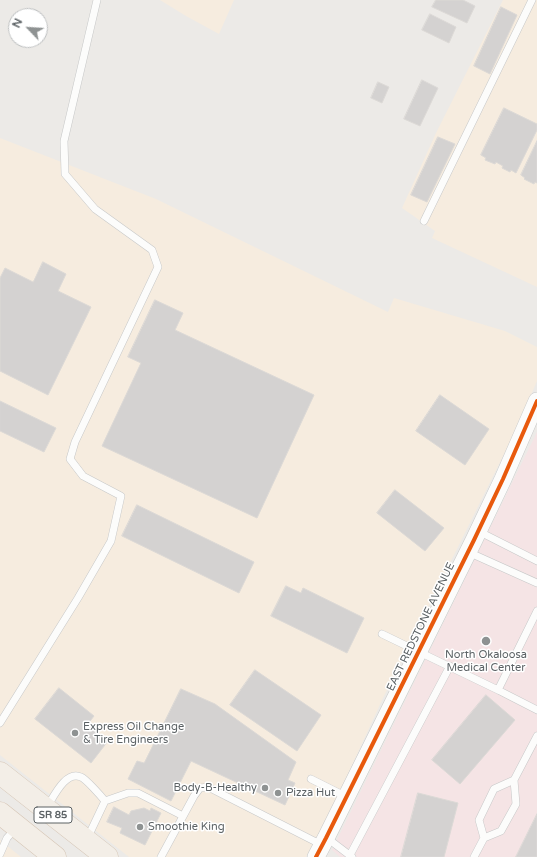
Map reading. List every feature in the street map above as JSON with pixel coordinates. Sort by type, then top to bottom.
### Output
[{"type":"main road","name":"SR 85","points":[[0,773],[107,857]]},
{"type":"main road","name":"SR 85","points":[[0,813],[56,857]]},
{"type":"street","name":"EAST REDSTONE AVENUE","points":[[321,847],[468,552],[503,479],[537,401]]},
{"type":"lane","points":[[0,723],[78,598],[111,541],[120,496],[83,476],[70,459],[75,442],[158,267],[152,250],[95,209],[65,174],[64,141],[97,0]]},
{"type":"lane","points":[[424,221],[532,0]]},
{"type":"lane","points":[[478,531],[537,561]]},
{"type":"lane","points":[[468,552],[537,582]]},
{"type":"lane","points":[[498,690],[537,611]]},
{"type":"lane","points":[[382,634],[536,707]]},
{"type":"lane","points":[[161,857],[194,796],[200,788],[208,787],[321,847],[351,856],[450,666]]},
{"type":"lane","points":[[474,857],[484,838],[501,831],[516,804],[514,780],[537,736]]},
{"type":"lane","points":[[46,808],[65,780],[72,775],[81,777],[105,801]]},
{"type":"lane","points":[[311,779],[347,797]]},
{"type":"lane","points":[[484,838],[479,820],[494,789],[514,780]]},
{"type":"lane","points":[[86,841],[105,801],[128,793],[138,793],[183,816]]},
{"type":"lane","points":[[0,854],[7,838],[17,827]]},
{"type":"shaded area","points":[[160,0],[234,0],[219,34]]},
{"type":"shaded area","points":[[503,0],[537,0],[537,287],[432,238],[435,231],[402,208],[436,133]]},
{"type":"shaded area","points":[[0,138],[156,199],[388,312],[394,298],[505,331],[537,347],[537,381],[515,432],[383,698],[331,811],[306,857],[129,857],[0,755]]},
{"type":"shaded area","name":"North Okaloosa Medical Center","points":[[537,432],[537,857],[340,857],[332,850]]},
{"type":"shaded area","points":[[0,840],[21,857],[0,857]]},
{"type":"building","points":[[436,0],[463,0],[475,6],[467,23],[432,7]]},
{"type":"building","points":[[501,7],[517,15],[490,74],[474,66]]},
{"type":"building","points":[[430,14],[456,27],[449,43],[422,30]]},
{"type":"building","points":[[422,80],[438,88],[420,126],[404,119]]},
{"type":"building","points":[[378,82],[389,87],[382,103],[371,98]]},
{"type":"building","points":[[504,108],[537,124],[537,130],[516,173],[502,168],[503,166],[496,162],[495,164],[485,160],[486,158],[481,155]]},
{"type":"building","points":[[438,137],[455,144],[427,202],[411,195]]},
{"type":"building","points":[[537,141],[537,183],[535,182],[534,184],[524,179],[525,178],[521,175]]},
{"type":"building","points":[[43,262],[66,274],[58,291],[91,307],[48,395],[0,371],[0,278],[5,268],[33,282]]},
{"type":"building","points":[[155,300],[183,313],[175,330],[314,395],[257,518],[102,446],[141,363],[128,357]]},
{"type":"building","points":[[440,395],[489,429],[465,465],[416,431]]},
{"type":"building","points":[[0,401],[56,428],[44,452],[0,431]]},
{"type":"building","points":[[395,490],[444,528],[425,551],[377,513]]},
{"type":"building","points":[[137,505],[254,562],[239,593],[122,536]]},
{"type":"building","points":[[286,586],[301,593],[303,588],[364,618],[347,653],[271,616]]},
{"type":"building","points":[[255,670],[321,715],[297,751],[230,705]]},
{"type":"building","name":"Express Oil Change & Tire Engineers","points":[[59,688],[94,716],[87,725],[108,741],[91,763],[35,719]]},
{"type":"building","points":[[181,689],[215,704],[296,762],[288,780],[295,783],[285,805],[191,761],[171,801],[128,779],[137,761],[144,763]]},
{"type":"building","points":[[486,695],[515,720],[460,784],[432,760]]},
{"type":"building","points":[[418,793],[458,803],[444,857],[401,857]]},
{"type":"building","points":[[114,807],[129,815],[131,811],[144,808],[150,811],[151,808],[161,813],[145,845],[120,833],[122,828],[107,822]]},
{"type":"building","points":[[537,814],[537,857],[516,857]]},
{"type":"cycle path","points":[[316,857],[474,540],[503,479],[537,401]]},
{"type":"place","name":"North Okaloosa Medical Center","points":[[486,641]]},
{"type":"place","name":"Express Oil Change & Tire Engineers","points":[[75,733]]},
{"type":"place","name":"Body-B-Healthy","points":[[265,788]]},
{"type":"place","name":"Pizza Hut","points":[[278,793]]},
{"type":"place","name":"Smoothie King","points":[[140,827]]}]
